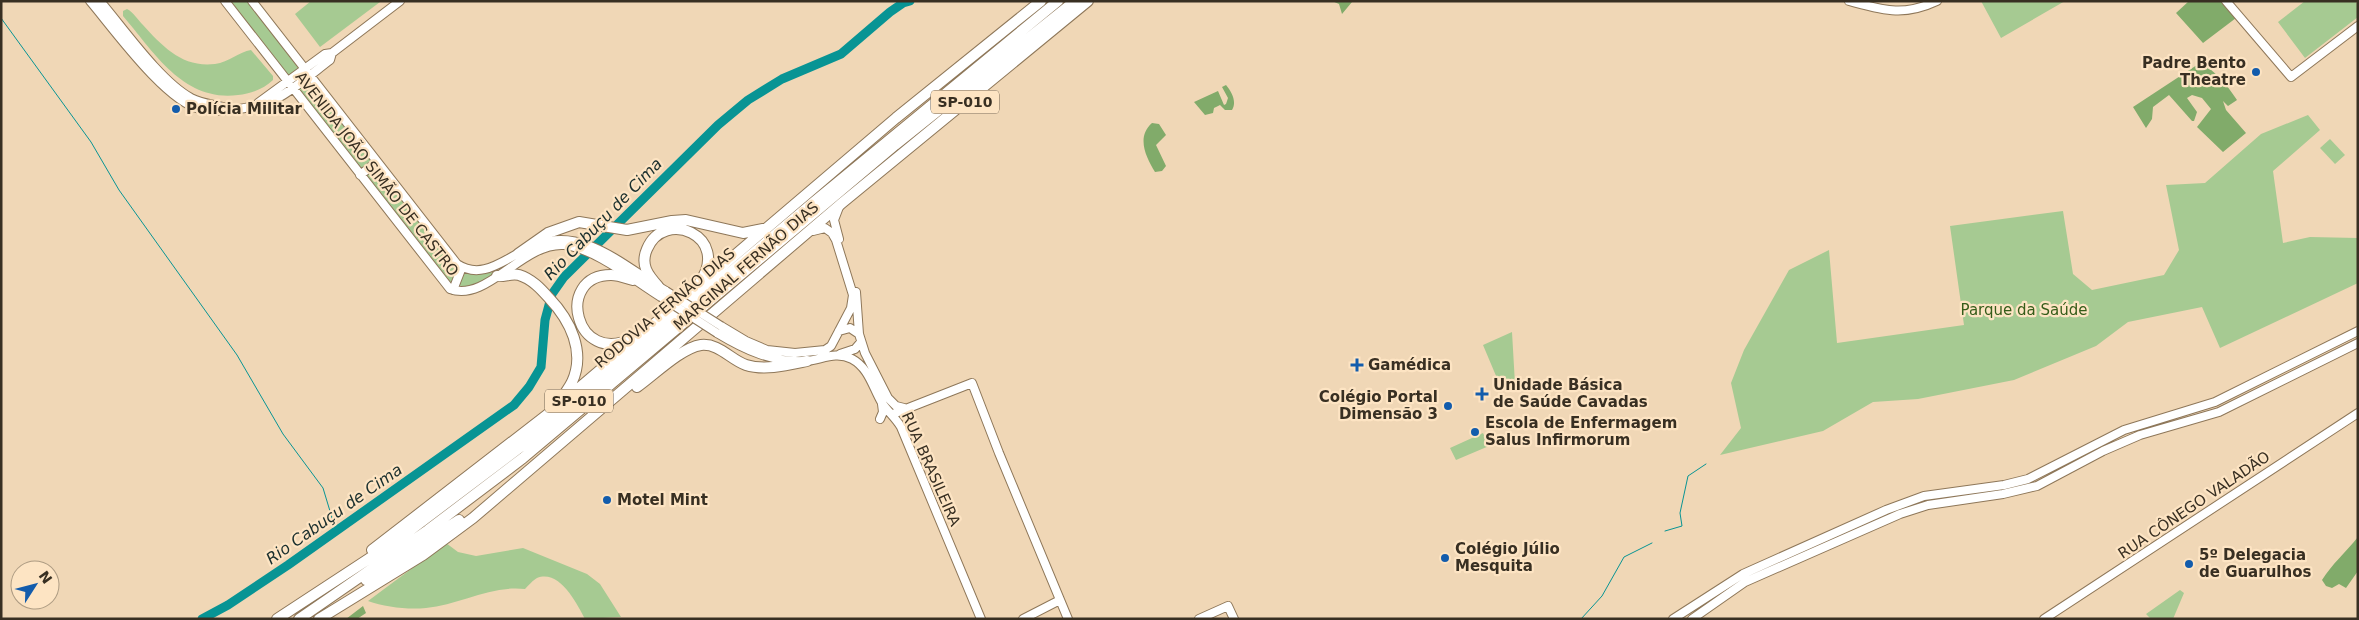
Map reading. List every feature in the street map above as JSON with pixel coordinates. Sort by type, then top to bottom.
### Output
[{"type":"highway","name":"MARGINAL FERNÃO DIAS","points":[[330,584],[343,571],[552,410],[896,118],[1041,1]]},
{"type":"highway","name":"RODOVIA FERNÃO DIAS","points":[[277,619],[396,541],[543,430],[875,151],[1058,1]]},
{"type":"highway","name":"RODOVIA FERNÃO DIAS","points":[[299,619],[443,519],[523,458],[894,145],[1075,1]]},
{"type":"highway","name":"MARGINAL FERNÃO DIAS","points":[[319,619],[423,555],[473,518],[842,203],[1088,1]]},
{"type":"highway","points":[[875,151],[896,118]]},
{"type":"highway","points":[[773,262],[814,214]]},
{"type":"highway","points":[[518,254],[541,237],[559,228],[579,222],[627,230],[681,220],[743,233],[757,232],[770,226]]},
{"type":"highway","points":[[662,292],[646,270],[646,252],[658,235],[670,229],[680,229],[695,235],[707,249],[707,268],[693,291]]},
{"type":"highway","points":[[497,276],[518,275],[533,282],[559,308],[574,335],[576,367],[573,380],[552,410]]},
{"type":"highway","points":[[634,280],[611,275],[603,276],[588,283],[579,295],[577,316],[583,329],[589,335],[600,342],[608,344],[625,342],[648,330]]},
{"type":"highway","points":[[608,404],[615,402],[683,353],[701,345],[715,347],[742,364],[757,367],[807,361]]},
{"type":"highway","points":[[336,595],[342,594],[378,574],[469,514],[494,494],[507,488]]},
{"type":"main road","points":[[90,1],[158,81],[177,97],[198,109],[220,112],[258,103],[290,85],[307,72],[330,60],[332,53],[395,3]]},
{"type":"main road","points":[[100,1],[160,71],[181,91],[200,102],[229,109]]},
{"type":"main road","name":"AVENIDA JOÃO SIMÃO DE CASTRO","points":[[225,1],[444,283],[453,290],[473,290],[536,252],[550,246],[584,247]]},
{"type":"main road","name":"AVENIDA JOÃO SIMÃO DE CASTRO","points":[[252,1],[449,255],[462,267],[479,271],[503,263],[518,254],[556,239],[572,240],[662,292],[719,329]]},
{"type":"main road","points":[[1848,1],[1883,11],[1900,12],[1922,8],[1937,1]]},
{"type":"main road","points":[[2226,1],[2291,77],[2358,26]]},
{"type":"main road","points":[[360,175],[377,162]]},
{"type":"main road","name":"RUA BRASILEIRA","points":[[842,203],[834,220],[856,292],[860,338],[870,366],[888,398],[896,406],[904,408]]},
{"type":"main road","points":[[719,329],[752,344],[783,353],[825,350],[831,346],[851,308],[853,297],[836,240],[830,231],[822,228],[802,237]]},
{"type":"main road","name":"AVENIDA JOÃO SIMÃO DE CASTRO","points":[[600,255],[634,280],[662,292]]},
{"type":"main road","points":[[453,290],[462,267]]},
{"type":"main road","points":[[719,329],[752,353],[773,358],[807,361],[838,355],[855,349],[860,338],[850,328],[839,331]]},
{"type":"main road","points":[[1674,619],[1743,574],[1901,504],[1929,495],[2004,485],[2028,479],[2113,434],[2211,404],[2358,331]]},
{"type":"main road","points":[[1692,619],[1751,579],[1900,514],[1928,505],[2003,494],[2034,487],[2128,440],[2159,428],[2219,412],[2358,343]]},
{"type":"main road","name":"RUA BRASILEIRA","points":[[838,355],[859,364],[868,374],[882,402],[893,414],[981,619]]},
{"type":"main road","points":[[2284,368],[2289,378]]},
{"type":"main road","points":[[893,414],[904,408],[972,383],[1068,619]]},
{"type":"main road","points":[[880,419],[883,412],[882,402]]},
{"type":"main road","name":"RUA CÔNEGO VALADÃO","points":[[2044,619],[2358,413]]},
{"type":"main road","points":[[1023,619],[1060,600]]},
{"type":"main road","points":[[1199,619],[1228,606],[1234,619]]},
{"type":"green space","points":[[229,1],[248,1],[452,264],[469,272],[481,274],[500,270],[481,282],[469,286],[462,286],[447,281]]},
{"type":"green space","points":[[311,1],[380,2],[320,47],[295,14]]},
{"type":"green space","points":[[1332,1],[1356,1],[1352,2],[1342,14],[1339,4]]},
{"type":"green space","points":[[1981,1],[2065,1],[2001,38]]},
{"type":"green space","points":[[2189,1],[2222,1],[2236,18],[2203,43],[2176,13]]},
{"type":"green space","points":[[2305,1],[2355,1],[2358,5],[2358,17],[2305,58],[2278,22]]},
{"type":"green space","points":[[127,9],[166,48],[183,59],[193,63],[215,64],[251,50],[273,76],[273,80],[252,92],[238,95],[219,95],[201,91],[186,83],[159,59],[123,16],[123,11]]},
{"type":"green space","points":[[2200,63],[2221,79],[2237,100],[2228,106],[2223,101],[2226,110],[2246,133],[2223,152],[2197,127],[2211,109],[2202,98],[2192,95],[2187,98],[2197,112],[2194,121],[2192,121],[2169,95],[2153,107],[2152,119],[2146,128],[2133,107]]},
{"type":"green space","points":[[1226,85],[1233,97],[1234,104],[1232,110],[1225,110],[1220,105],[1214,108],[1213,113],[1205,115],[1194,102],[1218,91],[1224,105],[1226,104],[1228,98],[1222,87]]},
{"type":"green space","name":"Parque da Saúde","points":[[2308,115],[2320,130],[2273,171],[2283,243],[2310,237],[2358,238],[2358,283],[2220,348],[2202,307],[2128,322],[2096,346],[2014,380],[1918,399],[1873,402],[1823,431],[1720,455],[1741,428],[1731,383],[1744,350],[1789,270],[1829,250],[1837,343],[1964,325],[1950,226],[2063,211],[2073,274],[2092,290],[2164,275],[2179,250],[2166,185],[2205,183],[2261,134]]},
{"type":"green space","points":[[1152,123],[1159,124],[1166,135],[1156,145],[1166,166],[1162,171],[1155,172],[1148,160],[1144,147],[1144,134]]},
{"type":"green space","points":[[2330,139],[2345,155],[2335,164],[2320,148]]},
{"type":"green space","points":[[1512,332],[1515,384],[1502,390],[1483,345]]},
{"type":"green space","points":[[1483,433],[1489,446],[1456,460],[1450,448]]},
{"type":"green space","points":[[2358,537],[2358,571],[2346,588],[2339,584],[2332,588],[2326,586],[2322,580]]},
{"type":"green space","points":[[446,543],[458,552],[476,556],[523,548],[587,574],[600,584],[621,617],[585,619],[567,590],[553,578],[545,577],[535,579],[525,589],[487,592],[426,608],[397,608],[368,601]]},
{"type":"green space","points":[[2180,590],[2184,593],[2173,619],[2151,619],[2146,614]]},
{"type":"green space","points":[[363,606],[366,613],[357,619],[346,619]]},
{"type":"waterway","name":"Rio Cabuçu de Cima","points":[[202,619],[228,605],[288,565],[514,405],[529,387],[541,367],[545,320],[552,294],[564,277],[718,125],[748,100],[782,79],[841,54],[890,12],[903,3],[910,1]]},
{"type":"waterway","points":[[1,18],[91,142],[119,190],[237,355],[283,434],[323,488],[336,531]]},
{"type":"waterway","points":[[1665,531],[1682,526],[1680,513],[1688,476],[1706,464]]},
{"type":"waterway","points":[[1581,619],[1602,596],[1624,557],[1652,543]]},
{"type":"place","name":"Padre Bento Theatre","points":[[2256,72]]},
{"type":"place","name":"Polícia Militar","points":[[176,109]]},
{"type":"place","name":"Gamédica","points":[[1357,365]]},
{"type":"place","name":"Unidade Básica de Saúde Cavadas","points":[[1482,394]]},
{"type":"place","name":"Colégio Portal Dimensão 3","points":[[1448,406]]},
{"type":"place","name":"Escola de Enfermagem Salus Infirmorum","points":[[1475,432]]},
{"type":"place","name":"Motel Mint","points":[[607,500]]},
{"type":"place","name":"Colégio Júlio Mesquita","points":[[1445,558]]},
{"type":"place","name":"5º Delegacia de Guarulhos","points":[[2189,564]]}]
